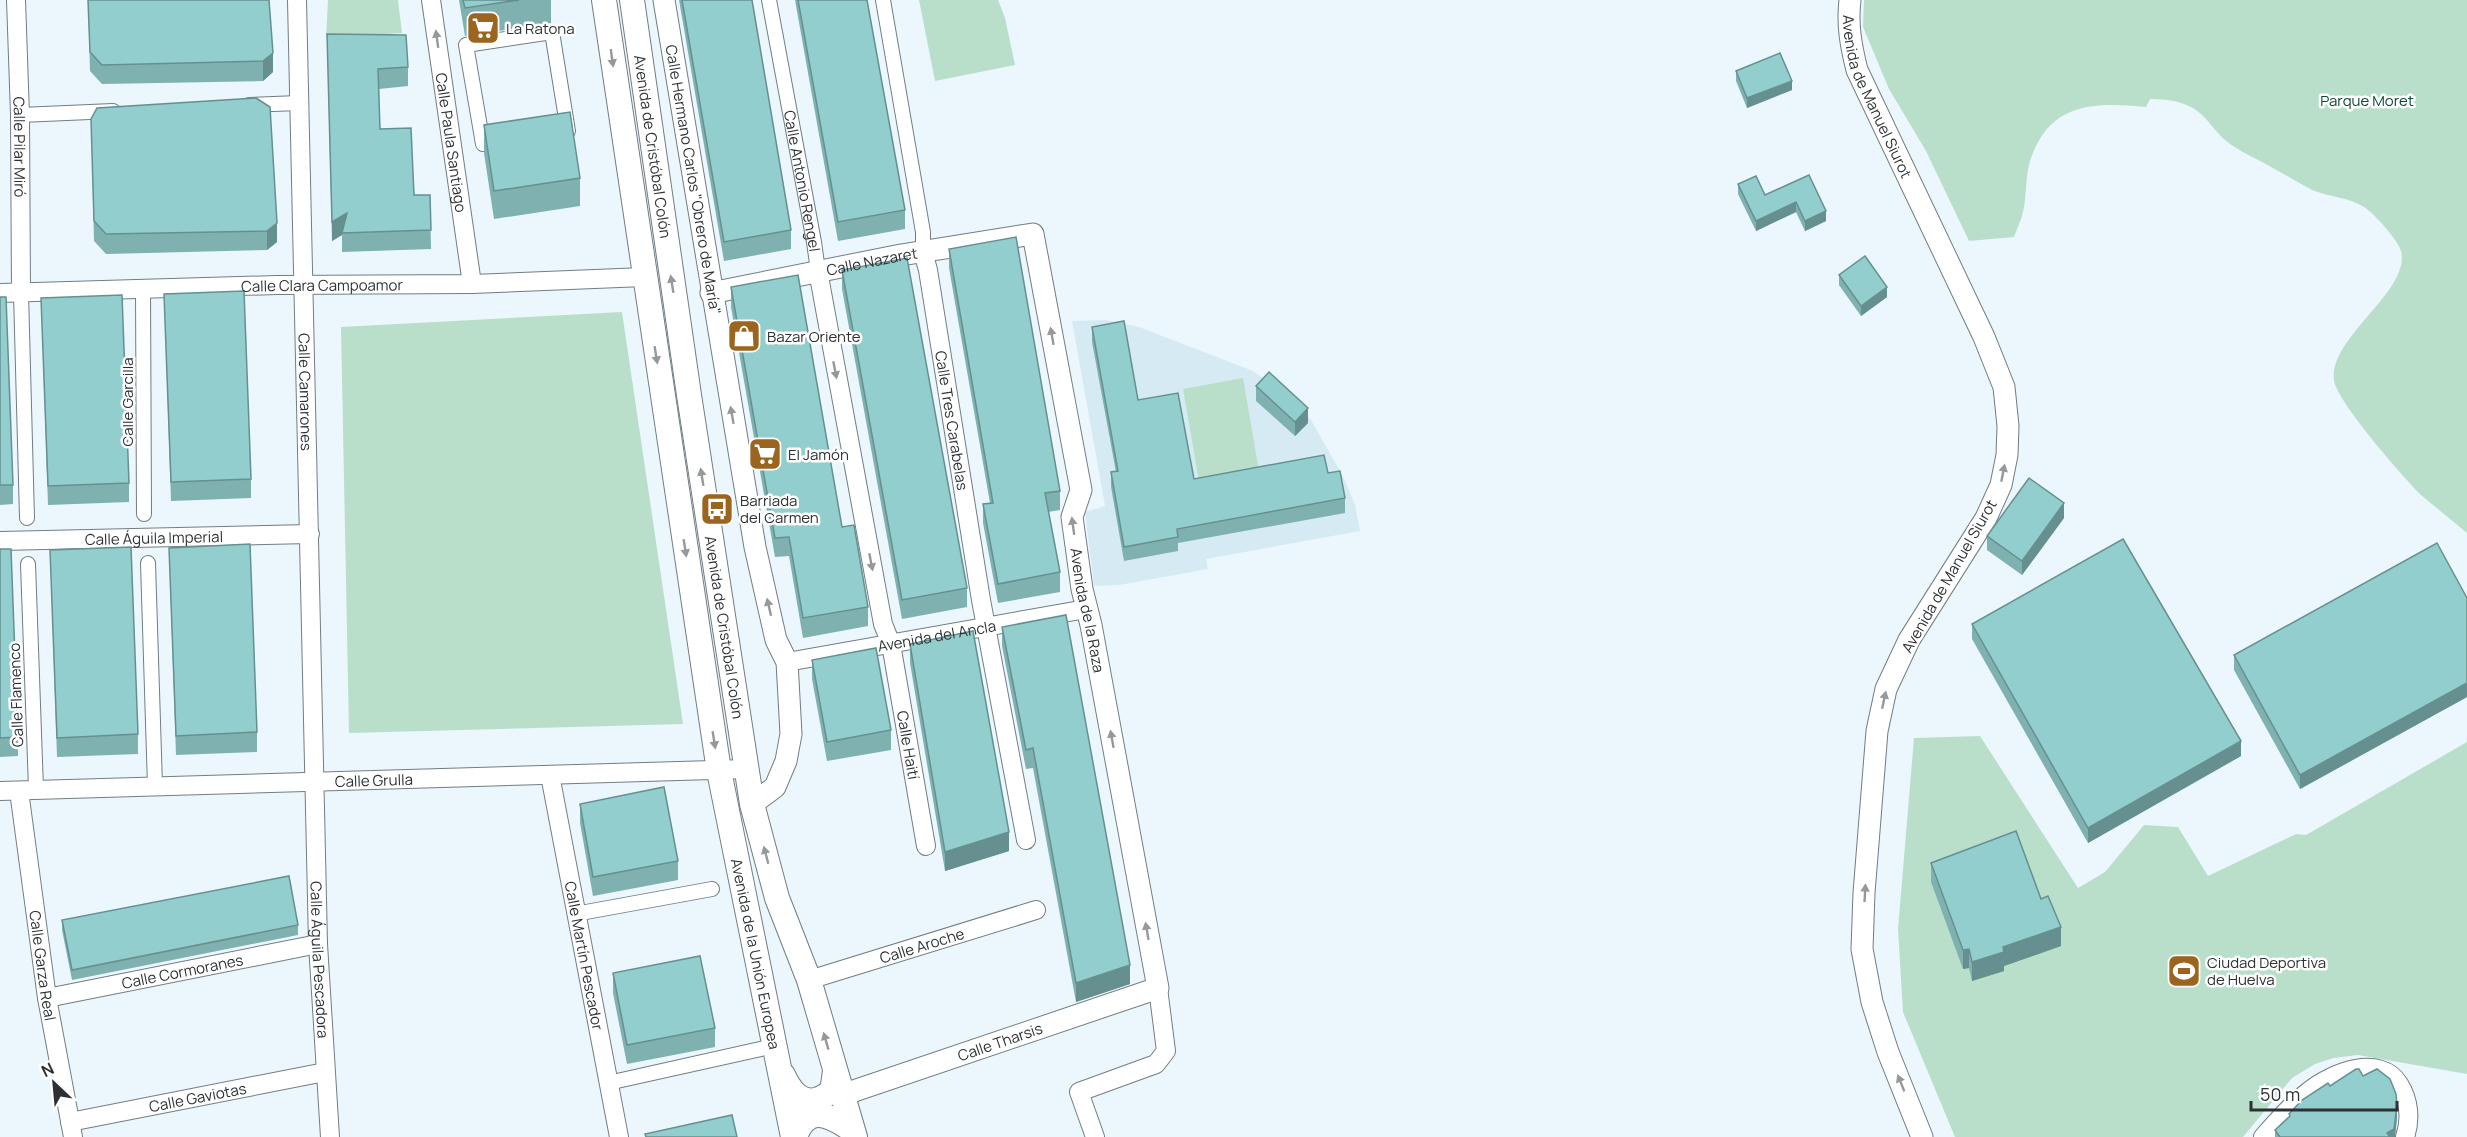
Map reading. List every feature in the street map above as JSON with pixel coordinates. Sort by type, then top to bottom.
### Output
[{"type":"main road","name":"Avenida de Cristóbal Colón","points":[[604,0],[719,771]]},
{"type":"main road","name":"Avenida de Cristóbal Colón","points":[[632,0],[685,372],[753,804],[777,897],[809,980],[854,1134]]},
{"type":"main road","name":"Avenida de la Unión Europea","points":[[719,771],[794,1137]]},
{"type":"main road","points":[[776,1055],[789,1089],[801,1099],[813,1101],[823,1098],[831,1090],[835,1071]]},
{"type":"main road","points":[[794,1137],[804,1121],[814,1115],[825,1115],[837,1119],[854,1134]]},
{"type":"street","name":"Calle Pilar Miró","points":[[16,0],[20,115],[21,293]]},
{"type":"street","name":"Calle Camarones","points":[[297,0],[316,782]]},
{"type":"street","name":"Calle Paula Santiago","points":[[431,0],[472,284]]},
{"type":"street","name":"Calle Hermano Carlos \"Obrero de María\"","points":[[664,0],[755,547],[776,640],[787,662],[791,734],[786,761],[775,787],[753,804]]},
{"type":"street","name":"Calle Antonio Rengel","points":[[769,0],[881,612],[891,644]]},
{"type":"street","name":"Calle Tres Carabelas","points":[[883,0],[923,232],[923,252],[928,270],[986,627],[1026,840]]},
{"type":"street","name":"Avenida de Manuel Siurot","points":[[1850,0],[1848,18],[1850,40],[1857,70],[1984,337],[2004,387],[2008,426],[2007,455],[2001,485],[1986,518],[1909,640],[1886,689],[1877,731],[1862,949],[1872,1002],[1888,1052],[1922,1137]]},
{"type":"street","points":[[552,32],[568,131],[483,144],[466,45],[552,32]]},
{"type":"street","points":[[232,106],[299,103]]},
{"type":"street","points":[[20,115],[125,110]]},
{"type":"street","name":"Calle Nazaret","points":[[711,293],[818,271],[1033,234]]},
{"type":"street","name":"Avenida de la Raza","points":[[1033,234],[1081,490],[1072,517],[1086,609],[1091,625],[1158,988]]},
{"type":"street","name":"Calle Clara Campoamor","points":[[0,293],[304,284],[472,284],[644,277]]},
{"type":"street","name":"Calle Garcilla","points":[[143,289],[144,514]]},
{"type":"street","points":[[21,293],[27,519]]},
{"type":"street","name":"Calle Águila Imperial","points":[[0,541],[310,534]]},
{"type":"street","points":[[148,563],[155,786]]},
{"type":"street","name":"Calle Flamenco","points":[[27,790],[28,564]]},
{"type":"street","name":"Avenida del Ancla","points":[[787,662],[1086,609]]},
{"type":"street","name":"Calle Haití","points":[[891,644],[926,846]]},
{"type":"street","name":"Calle Grulla","points":[[0,791],[747,769]]},
{"type":"street","name":"Calle Martín Pescador","points":[[550,775],[619,1137]]},
{"type":"street","name":"Calle Águila Pescadora","points":[[316,782],[318,944],[330,1137]]},
{"type":"street","name":"Calle Garza Real","points":[[27,790],[47,998],[72,1129]]},
{"type":"street","points":[[575,914],[712,889]]},
{"type":"street","name":"Calle Aroche","points":[[809,980],[1036,910]]},
{"type":"street","name":"Calle Cormoranes","points":[[47,998],[318,944]]},
{"type":"street","points":[[1094,1137],[1079,1092],[1156,1064],[1166,1051],[1158,988]]},
{"type":"street","name":"Calle Tharsis","points":[[842,1095],[1158,988]]},
{"type":"street","points":[[608,1083],[776,1055]]},
{"type":"street","points":[[2263,1137],[2284,1113],[2310,1090],[2337,1075],[2365,1068],[2382,1069],[2394,1076],[2407,1096],[2408,1128],[2405,1137]]},
{"type":"street","name":"Calle Gaviotas","points":[[72,1129],[325,1072]]},
{"type":"shaded area","points":[[1106,320],[1139,327],[1253,371],[1286,394],[1311,420],[1344,478],[1355,505],[1360,531],[1206,559],[1208,569],[1119,585],[1094,586],[1085,512],[1105,506],[1072,321]]},
{"type":"green space","points":[[328,0],[398,0],[402,33],[326,38]]},
{"type":"green space","points":[[919,0],[998,0],[1005,18],[1015,65],[935,81]]},
{"type":"green space","name":"Parque Moret","points":[[1864,0],[2467,0],[2467,533],[2421,495],[2401,473],[2358,421],[2334,380],[2336,364],[2344,347],[2383,298],[2401,266],[2399,246],[2368,210],[2352,201],[2312,190],[2242,152],[2224,140],[2204,117],[2192,108],[2172,101],[2150,99],[2146,107],[2091,106],[2061,117],[2049,127],[2038,142],[2030,161],[2023,212],[2014,237],[1969,241],[1926,151],[1889,89],[1863,27]]},
{"type":"green space","points":[[622,312],[683,724],[349,733],[341,327]]},
{"type":"green space","points":[[1243,378],[1259,471],[1199,481],[1183,389]]},
{"type":"green space","name":"Ciudad Deportiva de Huelva","points":[[1980,736],[2078,888],[2105,872],[2144,825],[2178,827],[2208,876],[2296,834],[2306,835],[2467,742],[2467,1074],[2358,1055],[2333,1058],[2315,1064],[2292,1078],[2243,1137],[1955,1137],[1903,1012],[1898,929],[1914,738]]},
{"type":"building","points":[[88,0],[269,0],[273,53],[263,61],[102,65],[90,52]]},
{"type":"building","points":[[463,0],[519,0],[465,8]]},
{"type":"building","points":[[682,0],[752,0],[791,230],[724,242]]},
{"type":"building","points":[[798,0],[867,0],[905,210],[838,222]]},
{"type":"building","points":[[327,34],[406,35],[408,67],[378,69],[380,129],[411,128],[414,195],[430,195],[431,230],[342,233],[347,213],[332,222]]},
{"type":"building","points":[[1780,53],[1792,81],[1747,98],[1736,71]]},
{"type":"building","points":[[256,98],[270,107],[277,223],[267,231],[106,234],[94,221],[91,119],[97,108]]},
{"type":"building","points":[[570,112],[580,178],[494,191],[484,125]]},
{"type":"building","points":[[1809,175],[1826,211],[1805,221],[1796,202],[1756,221],[1738,184],[1756,176],[1765,195]]},
{"type":"building","points":[[1016,237],[1060,491],[1045,493],[1060,572],[998,584],[983,504],[993,503],[949,249]]},
{"type":"building","points":[[1865,256],[1887,287],[1861,306],[1839,275]]},
{"type":"building","points":[[907,258],[967,588],[902,600],[842,270]]},
{"type":"building","points":[[798,275],[842,527],[854,525],[868,607],[803,618],[789,537],[775,538],[731,287]]},
{"type":"building","points":[[244,291],[251,479],[171,482],[164,294]]},
{"type":"building","points":[[122,295],[129,483],[48,486],[41,298]]},
{"type":"building","points":[[0,297],[6,297],[13,485],[0,485]]},
{"type":"building","points":[[1124,321],[1138,400],[1178,393],[1194,479],[1324,455],[1328,473],[1340,471],[1345,498],[1177,529],[1178,537],[1124,547],[1111,472],[1118,471],[1092,327]]},
{"type":"building","points":[[1269,372],[1308,408],[1295,422],[1256,386]]},
{"type":"building","points":[[2029,478],[2064,503],[2022,561],[1987,536]]},
{"type":"building","points":[[2123,539],[2241,741],[2088,828],[1972,624]]},
{"type":"building","points":[[2437,543],[2467,598],[2467,683],[2300,775],[2234,655]]},
{"type":"building","points":[[250,544],[257,732],[176,736],[169,548]]},
{"type":"building","points":[[131,547],[138,734],[57,738],[50,550]]},
{"type":"building","points":[[0,549],[11,549],[18,737],[0,738]]},
{"type":"building","points":[[1066,615],[1130,965],[1076,983],[1033,748],[1026,750],[1002,627]]},
{"type":"building","points":[[973,631],[1009,832],[945,852],[910,644]]},
{"type":"building","points":[[876,648],[891,730],[827,742],[812,660]]},
{"type":"building","points":[[664,787],[678,861],[593,877],[580,804]]},
{"type":"building","points":[[2016,831],[2041,899],[2048,896],[2061,927],[2003,947],[2004,952],[1972,962],[1969,949],[1963,950],[1931,863]]},
{"type":"building","points":[[289,876],[298,925],[72,970],[62,920]]},
{"type":"building","points":[[700,956],[715,1028],[627,1045],[613,973]]},
{"type":"building","points":[[2359,1069],[2363,1076],[2377,1069],[2390,1079],[2396,1094],[2397,1105],[2394,1129],[2387,1133],[2390,1137],[2280,1137],[2275,1130],[2302,1100]]},
{"type":"building","points":[[732,1115],[737,1137],[646,1137],[645,1134]]},
{"type":"place","name":"La Ratona","points":[[483,28]]},
{"type":"place","name":"Bazar Oriente","points":[[744,336]]},
{"type":"place","name":"El Jamón","points":[[765,454]]},
{"type":"place","name":"Barriada del Carmen","points":[[717,509]]},
{"type":"place","name":"Ciudad Deportiva de Huelva","points":[[2184,971]]}]
